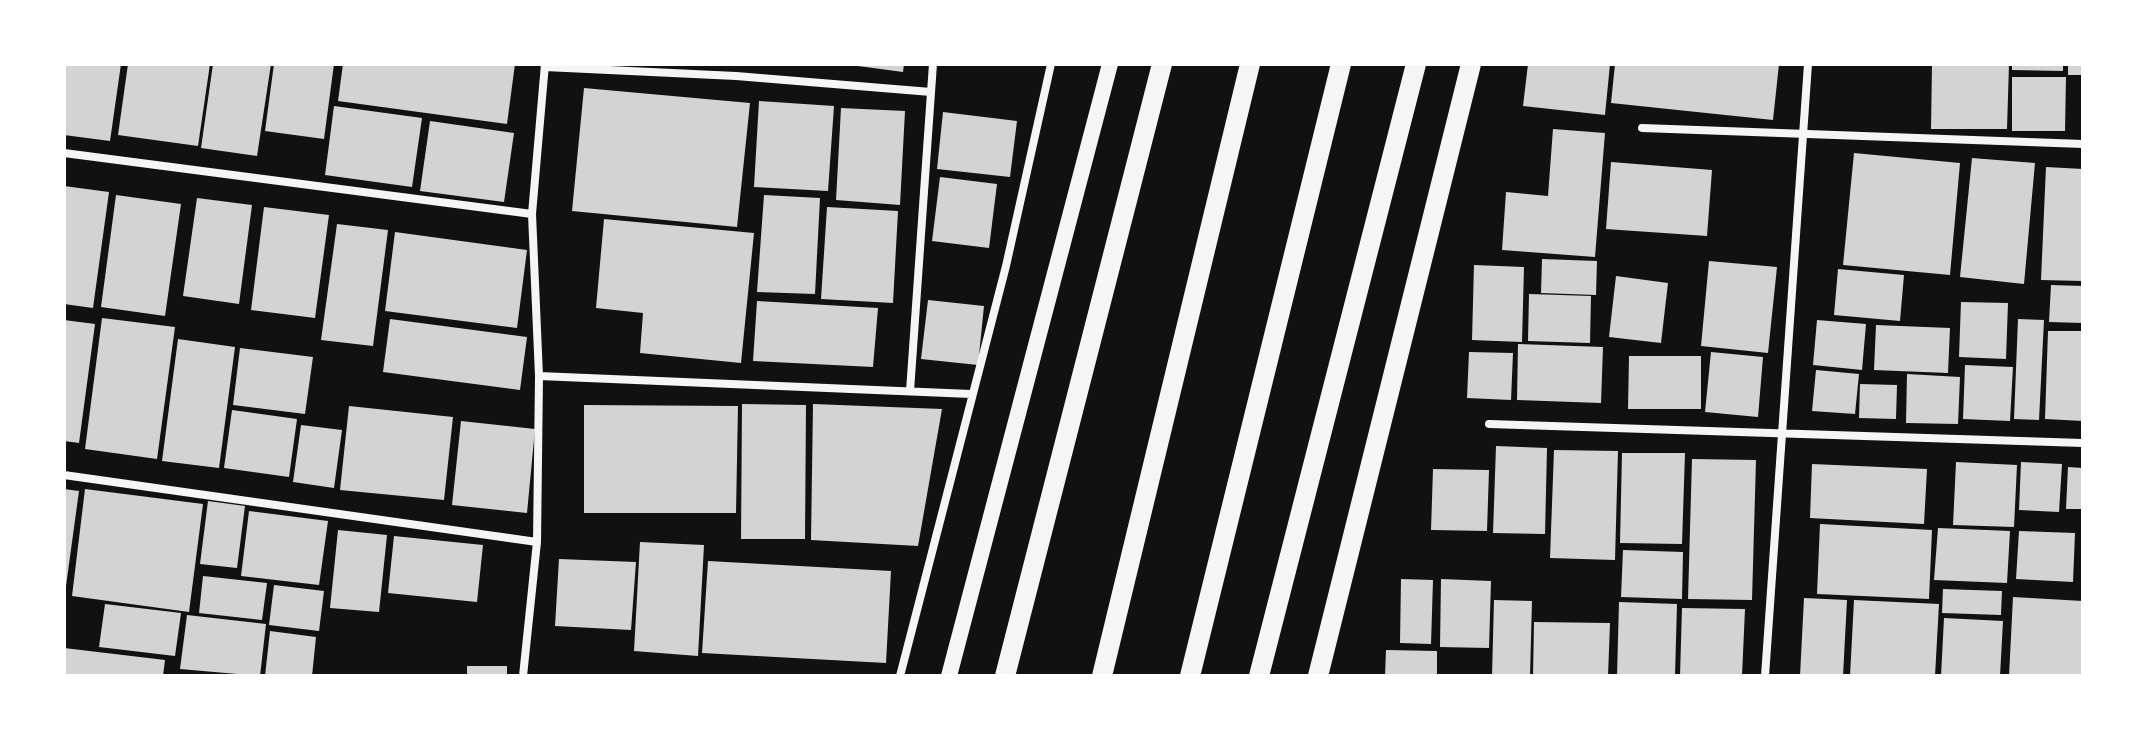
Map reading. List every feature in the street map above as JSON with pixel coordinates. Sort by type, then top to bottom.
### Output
[{"type":"main road","points":[[949,676],[1110,64]]},
{"type":"main road","points":[[1005,676],[1162,64]]},
{"type":"main road","points":[[1102,676],[1250,64]]},
{"type":"main road","points":[[1190,676],[1341,64]]},
{"type":"main road","points":[[1259,676],[1416,64]]},
{"type":"main road","points":[[1318,676],[1471,64]]},
{"type":"street","points":[[910,391],[933,64]]},
{"type":"street","points":[[900,676],[1006,266],[1051,64]]},
{"type":"street","points":[[1765,676],[1808,64]]},
{"type":"street","points":[[523,676],[537,542],[539,376],[532,214],[545,66],[736,76],[931,92]]},
{"type":"street","points":[[1642,128],[2083,144]]},
{"type":"street","points":[[64,153],[532,214]]},
{"type":"street","points":[[539,376],[971,394]]},
{"type":"street","points":[[1489,424],[2083,443]]},
{"type":"street","points":[[64,475],[537,542]]},
{"type":"building","points":[[64,64],[121,64],[110,141],[64,135]]},
{"type":"building","points":[[128,64],[210,64],[198,146],[118,135]]},
{"type":"building","points":[[213,64],[271,64],[257,156],[201,148]]},
{"type":"building","points":[[274,64],[334,64],[324,139],[265,131]]},
{"type":"building","points":[[343,64],[515,64],[507,124],[338,101]]},
{"type":"building","points":[[843,64],[904,64],[903,72]]},
{"type":"building","points":[[1528,64],[1610,64],[1605,115],[1523,106]]},
{"type":"building","points":[[1615,64],[1779,64],[1773,120],[1611,103]]},
{"type":"building","points":[[1932,64],[2009,64],[2007,129],[1931,129]]},
{"type":"building","points":[[2012,64],[2063,64],[2063,71],[2012,70]]},
{"type":"building","points":[[2068,64],[2083,64],[2083,75],[2068,75]]},
{"type":"building","points":[[2012,77],[2066,77],[2065,131],[2012,131]]},
{"type":"building","points":[[584,88],[750,103],[737,227],[572,211]]},
{"type":"building","points":[[759,101],[834,106],[828,191],[754,187]]},
{"type":"building","points":[[334,106],[422,118],[412,187],[325,175]]},
{"type":"building","points":[[841,108],[905,111],[900,205],[836,200]]},
{"type":"building","points":[[943,112],[1017,121],[1010,177],[937,169]]},
{"type":"building","points":[[430,121],[514,133],[504,202],[420,191]]},
{"type":"building","points":[[1553,129],[1605,133],[1595,257],[1502,250],[1506,192],[1548,196]]},
{"type":"building","points":[[1854,153],[1960,163],[1950,275],[1843,265]]},
{"type":"building","points":[[1972,158],[2035,163],[2024,284],[1960,277]]},
{"type":"building","points":[[1611,162],[1712,170],[1707,236],[1606,229]]},
{"type":"building","points":[[2046,167],[2083,169],[2083,281],[2041,280]]},
{"type":"building","points":[[940,177],[997,184],[989,248],[932,241]]},
{"type":"building","points":[[64,186],[109,192],[93,308],[64,304]]},
{"type":"building","points":[[116,195],[181,204],[165,316],[101,307]]},
{"type":"building","points":[[764,195],[820,198],[815,294],[757,292]]},
{"type":"building","points":[[197,198],[252,205],[239,304],[183,296]]},
{"type":"building","points":[[264,207],[329,215],[315,318],[251,310]]},
{"type":"building","points":[[827,207],[898,211],[893,303],[821,299]]},
{"type":"building","points":[[604,219],[754,233],[741,363],[640,353],[643,313],[596,308]]},
{"type":"building","points":[[337,224],[388,230],[373,346],[321,340]]},
{"type":"building","points":[[395,232],[527,250],[517,328],[385,311]]},
{"type":"building","points":[[1542,259],[1597,261],[1596,295],[1541,293]]},
{"type":"building","points":[[1709,261],[1777,267],[1768,353],[1701,346]]},
{"type":"building","points":[[1474,265],[1524,267],[1522,342],[1472,340]]},
{"type":"building","points":[[1838,269],[1904,275],[1900,321],[1834,315]]},
{"type":"building","points":[[1616,276],[1668,283],[1661,343],[1609,337]]},
{"type":"building","points":[[2051,285],[2083,286],[2083,323],[2049,322]]},
{"type":"building","points":[[1529,294],[1591,296],[1590,343],[1528,341]]},
{"type":"building","points":[[928,300],[984,306],[978,365],[921,359]]},
{"type":"building","points":[[757,301],[878,308],[873,367],[753,361]]},
{"type":"building","points":[[1961,302],[2008,303],[2006,359],[1959,357]]},
{"type":"building","points":[[102,318],[175,327],[157,459],[85,449]]},
{"type":"building","points":[[390,319],[527,337],[520,390],[383,372]]},
{"type":"building","points":[[2018,319],[2044,320],[2039,420],[2014,419]]},
{"type":"building","points":[[64,320],[95,324],[79,443],[64,441]]},
{"type":"building","points":[[1817,320],[1866,324],[1862,370],[1813,365]]},
{"type":"building","points":[[1876,325],[1950,328],[1948,373],[1874,370]]},
{"type":"building","points":[[2048,331],[2083,331],[2083,421],[2045,419]]},
{"type":"building","points":[[178,339],[235,347],[219,468],[162,461]]},
{"type":"building","points":[[1518,344],[1603,347],[1601,403],[1517,400]]},
{"type":"building","points":[[240,348],[313,357],[305,414],[233,405]]},
{"type":"building","points":[[1469,352],[1513,353],[1511,400],[1467,398]]},
{"type":"building","points":[[1711,352],[1763,357],[1758,417],[1705,412]]},
{"type":"building","points":[[1629,356],[1701,356],[1701,409],[1628,409]]},
{"type":"building","points":[[1965,365],[2013,367],[2010,421],[1963,419]]},
{"type":"building","points":[[1816,370],[1859,374],[1855,414],[1812,411]]},
{"type":"building","points":[[1907,374],[1960,377],[1958,424],[1906,423]]},
{"type":"building","points":[[1860,384],[1897,385],[1896,419],[1859,418]]},
{"type":"building","points":[[742,404],[806,405],[805,539],[741,539]]},
{"type":"building","points":[[813,404],[942,409],[918,546],[811,540]]},
{"type":"building","points":[[584,405],[738,406],[736,513],[584,513]]},
{"type":"building","points":[[349,406],[453,417],[444,500],[340,490]]},
{"type":"building","points":[[232,410],[297,419],[289,477],[224,468]]},
{"type":"building","points":[[461,421],[535,429],[527,513],[452,505]]},
{"type":"building","points":[[301,425],[342,430],[334,488],[293,482]]},
{"type":"building","points":[[1496,446],[1547,448],[1545,534],[1493,533]]},
{"type":"building","points":[[1554,450],[1618,451],[1615,560],[1550,558]]},
{"type":"building","points":[[1622,453],[1685,453],[1682,544],[1620,543]]},
{"type":"building","points":[[1692,459],[1756,460],[1752,600],[1688,599]]},
{"type":"building","points":[[1956,462],[2017,465],[2014,527],[1953,525]]},
{"type":"building","points":[[2021,462],[2062,464],[2059,512],[2019,510]]},
{"type":"building","points":[[1812,464],[1927,469],[1924,524],[1810,518]]},
{"type":"building","points":[[2068,467],[2083,468],[2083,509],[2066,509]]},
{"type":"building","points":[[1433,469],[1489,470],[1487,531],[1431,530]]},
{"type":"building","points":[[64,489],[79,491],[66,586],[64,586]]},
{"type":"building","points":[[85,489],[203,504],[189,612],[72,596]]},
{"type":"building","points":[[208,501],[245,506],[237,568],[200,564]]},
{"type":"building","points":[[249,511],[328,521],[319,585],[241,576]]},
{"type":"building","points":[[1820,524],[1932,530],[1929,599],[1817,594]]},
{"type":"building","points":[[1938,528],[2010,531],[2007,583],[1934,580]]},
{"type":"building","points":[[338,530],[387,535],[379,612],[330,608]]},
{"type":"building","points":[[2019,531],[2075,533],[2073,582],[2016,579]]},
{"type":"building","points":[[394,536],[483,545],[477,602],[388,593]]},
{"type":"building","points":[[640,542],[704,545],[698,656],[634,651]]},
{"type":"building","points":[[1623,550],[1683,552],[1682,599],[1621,597]]},
{"type":"building","points":[[559,559],[636,562],[631,630],[555,626]]},
{"type":"building","points":[[708,561],[891,571],[886,663],[702,653]]},
{"type":"building","points":[[203,576],[267,583],[262,620],[199,613]]},
{"type":"building","points":[[1401,579],[1433,580],[1431,644],[1400,643]]},
{"type":"building","points":[[1441,579],[1491,581],[1489,648],[1440,647]]},
{"type":"building","points":[[274,585],[324,591],[319,631],[269,625]]},
{"type":"building","points":[[1943,589],[2002,591],[2001,615],[1942,613]]},
{"type":"building","points":[[2013,597],[2083,601],[2083,676],[2009,676]]},
{"type":"building","points":[[1804,598],[1847,600],[1843,676],[1800,676]]},
{"type":"building","points":[[1494,600],[1532,601],[1530,676],[1492,676]]},
{"type":"building","points":[[1854,600],[1939,604],[1935,676],[1850,676]]},
{"type":"building","points":[[1619,602],[1677,604],[1675,676],[1617,676]]},
{"type":"building","points":[[105,604],[181,613],[175,656],[99,647]]},
{"type":"building","points":[[1682,608],[1745,609],[1742,676],[1680,676]]},
{"type":"building","points":[[187,615],[266,624],[260,676],[180,669]]},
{"type":"building","points":[[1944,618],[2003,621],[2000,676],[1941,676]]},
{"type":"building","points":[[1534,622],[1610,623],[1608,676],[1533,676]]},
{"type":"building","points":[[270,631],[316,637],[312,676],[265,676]]},
{"type":"building","points":[[64,648],[165,660],[163,676],[64,676]]},
{"type":"building","points":[[1386,650],[1437,651],[1437,676],[1385,676]]},
{"type":"building","points":[[467,666],[507,666],[507,676],[467,676]]}]
